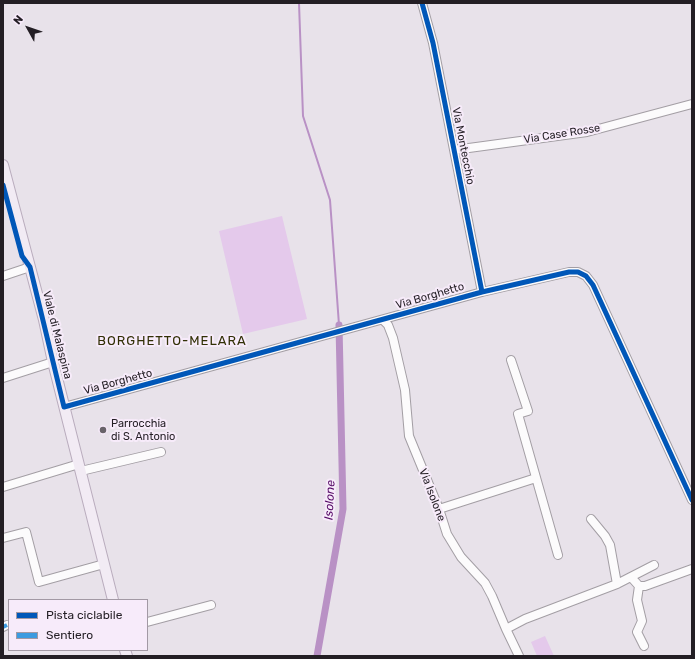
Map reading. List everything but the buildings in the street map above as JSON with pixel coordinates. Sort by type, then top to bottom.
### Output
[{"type":"main road","name":"Viale di Malaspina","points":[[3,165],[44,320],[64,407],[113,599]]},
{"type":"street","name":"Via Montecchio","points":[[422,3],[433,43],[482,292]]},
{"type":"street","name":"Via Case Rosse","points":[[454,150],[587,132],[692,104]]},
{"type":"street","points":[[3,276],[30,267]]},
{"type":"street","name":"Via Borghetto","points":[[64,407],[482,292],[569,272],[578,272],[589,278],[692,500]]},
{"type":"street","name":"Via Isolone","points":[[383,320],[388,325],[393,338],[403,382],[409,436],[439,509],[447,534],[460,557],[485,583],[519,656]]},
{"type":"street","points":[[511,360],[528,411],[518,414],[558,555]]},
{"type":"street","points":[[3,378],[53,362]]},
{"type":"street","points":[[3,487],[80,468],[161,452]]},
{"type":"street","points":[[439,509],[536,478]]},
{"type":"street","points":[[591,519],[605,536],[610,545],[617,584]]},
{"type":"street","points":[[3,538],[26,532],[39,582],[104,564]]},
{"type":"street","points":[[506,629],[525,619],[617,584],[654,565]]},
{"type":"street","points":[[631,577],[639,586],[645,586],[692,569]]},
{"type":"street","points":[[639,586],[637,600],[642,621],[637,632],[644,646]]},
{"type":"street","points":[[148,622],[211,605]]},
{"type":"shaded area","points":[[282,216],[307,319],[243,334],[219,231]]},
{"type":"shaded area","points":[[545,636],[554,656],[537,656],[531,642]]},
{"type":"waterway","points":[[299,3],[303,116],[330,200],[339,325]]},
{"type":"waterway","name":"Isolone","points":[[317,656],[343,509],[339,325]]},
{"type":"marked path","points":[[3,627],[7,625]]},
{"type":"cycle path","points":[[422,3],[433,43],[482,292]]},
{"type":"cycle path","points":[[3,185],[22,256],[30,267],[64,407],[482,292],[569,272],[578,272],[586,276],[593,285],[692,500]]},
{"type":"place","name":"Parrocchia di S. Antonio","points":[[103,430]]},
{"type":"district","name":"BORGHETTO-MELARA","points":[[172,341]]}]
